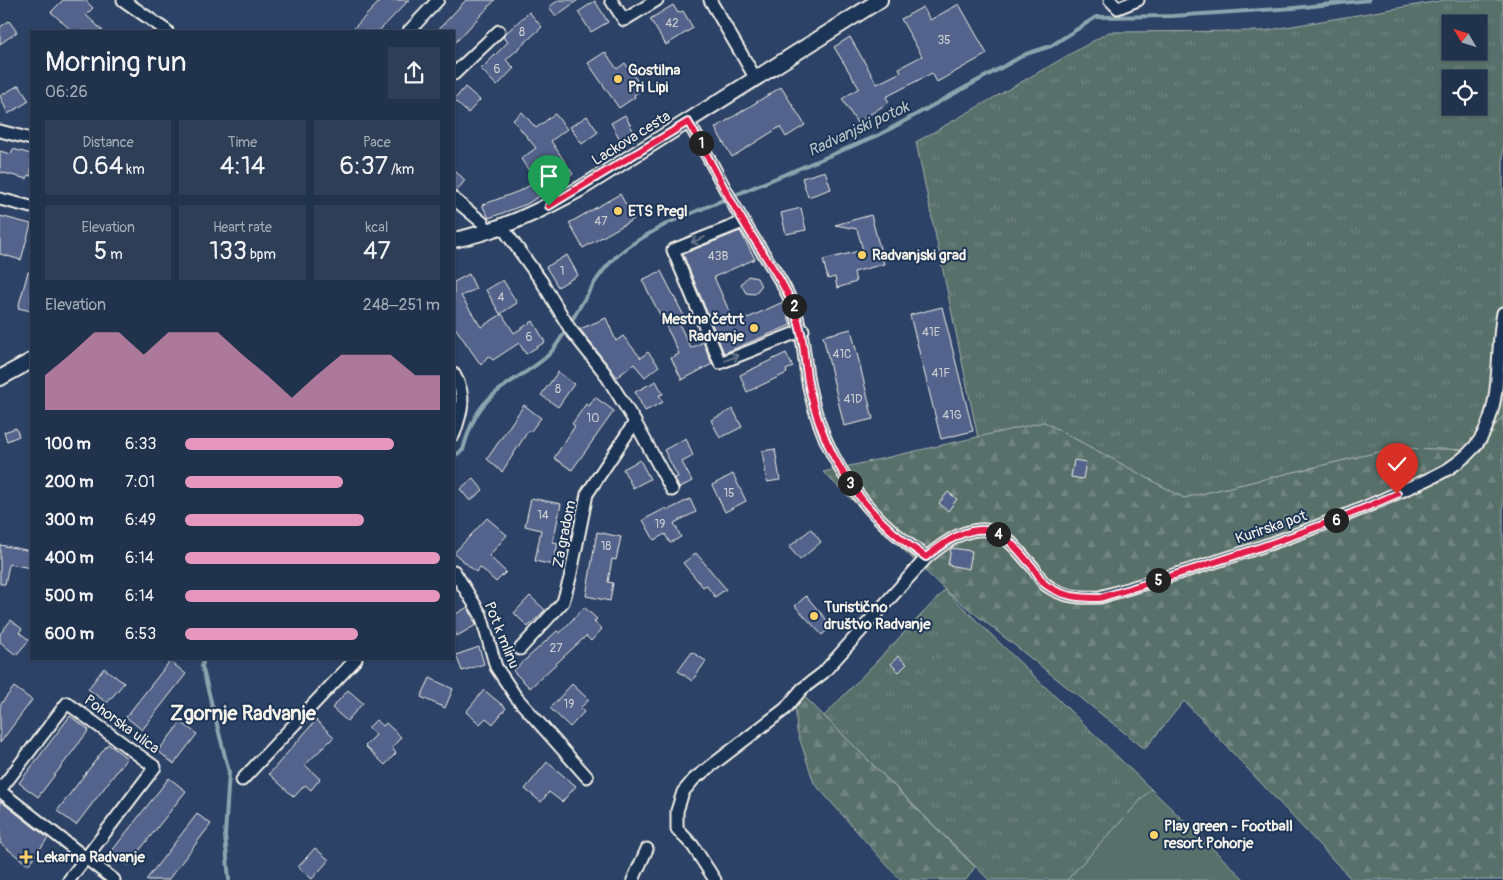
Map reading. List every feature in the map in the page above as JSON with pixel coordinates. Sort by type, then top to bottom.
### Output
[{"type":"street","points":[[123,0],[166,30]]},
{"type":"street","points":[[410,30],[438,0]]},
{"type":"street","points":[[611,0],[624,20],[657,0]]},
{"type":"street","points":[[710,0],[756,79]]},
{"type":"street","name":"Lackova cesta","points":[[455,240],[502,227],[549,206],[580,189],[880,0]]},
{"type":"street","points":[[1110,0],[1118,8],[1138,0]]},
{"type":"street","points":[[455,73],[499,31]]},
{"type":"street","name":"Lackova cesta","points":[[688,122],[743,222],[793,304],[803,330],[809,386],[818,421],[840,467],[856,495],[874,516],[900,540],[926,557]]},
{"type":"street","points":[[0,131],[30,139]]},
{"type":"street","points":[[0,199],[30,207]]},
{"type":"street","points":[[455,201],[482,223],[487,231]]},
{"type":"street","points":[[743,222],[673,250],[720,363],[803,330]]},
{"type":"street","points":[[502,227],[564,316],[570,329],[604,372],[635,422],[672,490]]},
{"type":"street","name":"Kurirska pot","points":[[715,880],[677,829],[677,811],[683,792],[694,779],[785,709],[802,689],[823,673],[926,557],[951,540],[974,530],[996,532],[1005,538],[1034,569],[1044,583],[1060,593],[1080,598],[1100,598],[1224,560],[1346,517],[1448,470],[1469,455],[1482,438],[1493,416],[1497,392],[1503,313]]},
{"type":"street","points":[[0,378],[26,364]]},
{"type":"street","points":[[0,384],[26,364]]},
{"type":"street","points":[[455,376],[462,391],[463,401],[455,430]]},
{"type":"street","name":"Za gradom","points":[[520,649],[563,602],[570,578],[587,494],[635,422]]},
{"type":"street","name":"Pot k mlinu","points":[[455,574],[481,615],[496,667],[516,697],[587,777]]},
{"type":"street","points":[[242,780],[355,660]]},
{"type":"street","name":"Pohorska ulica","points":[[69,880],[87,859],[155,767],[67,703],[0,790],[87,859],[114,880]]},
{"type":"street","points":[[633,880],[647,849]]},
{"type":"green space","points":[[1445,0],[1503,0],[1503,416],[1476,450],[1396,448],[1184,498],[1044,422],[978,438],[916,142],[1109,32],[1263,31]]},
{"type":"green space","points":[[1503,416],[1503,880],[1352,880],[1184,701],[1145,749],[945,590],[823,472],[1044,422],[1184,498],[1396,448],[1476,450]]},
{"type":"green space","points":[[945,590],[1151,789],[1067,880],[989,880],[824,716]]},
{"type":"green space","points":[[794,686],[975,867],[966,880],[900,880],[814,783],[797,731]]},
{"type":"green space","name":"Play green - Football resort Pohorje","points":[[1151,789],[1245,880],[1067,880]]},
{"type":"building","points":[[63,0],[85,0],[93,8],[86,15],[102,30],[71,30],[51,12]]},
{"type":"building","points":[[381,0],[409,0],[380,30],[352,30]]},
{"type":"building","points":[[466,0],[495,0],[455,43],[455,30],[438,30]]},
{"type":"building","points":[[559,0],[578,0],[556,16],[549,7]]},
{"type":"building","points":[[595,1],[608,22],[591,32],[578,12]]},
{"type":"building","points":[[959,4],[987,54],[937,82],[932,73],[886,97],[889,102],[857,123],[842,99],[859,88],[834,47],[850,37],[877,84],[901,72],[899,68],[922,56],[901,19],[923,7],[930,20]]},
{"type":"building","points":[[673,5],[678,13],[683,11],[693,28],[666,45],[650,19]]},
{"type":"building","points":[[529,12],[542,27],[506,60],[514,68],[497,86],[481,69],[508,42],[503,37],[506,33]]},
{"type":"building","points":[[9,21],[17,32],[0,44],[0,27]]},
{"type":"building","name":"Gostilna Pri Lipi","points":[[605,52],[617,69],[625,63],[643,89],[619,108],[588,63]]},
{"type":"building","points":[[19,85],[29,101],[8,114],[0,96]]},
{"type":"building","points":[[465,87],[480,100],[468,113],[455,99]]},
{"type":"building","points":[[781,87],[805,125],[786,137],[780,127],[732,157],[715,128]]},
{"type":"building","points":[[522,112],[536,128],[555,114],[567,129],[551,141],[573,174],[527,204],[489,218],[482,205],[522,190],[536,181],[521,159],[536,148],[513,120]]},
{"type":"building","points":[[625,115],[637,138],[623,145],[611,123]]},
{"type":"building","points":[[587,116],[598,132],[582,144],[570,127]]},
{"type":"building","points":[[13,149],[30,154],[30,176],[28,175],[27,179],[0,172],[0,151],[11,154]]},
{"type":"building","points":[[455,171],[465,180],[455,192]]},
{"type":"building","points":[[825,171],[831,189],[808,197],[802,178]]},
{"type":"building","points":[[620,194],[634,219],[583,248],[569,223]]},
{"type":"building","points":[[801,208],[806,230],[786,234],[781,213]]},
{"type":"building","name":"Radvanjski grad","points":[[871,215],[884,264],[854,272],[856,282],[837,288],[835,277],[828,279],[823,260],[863,250],[857,229],[835,225]]},
{"type":"building","points":[[0,216],[30,224],[21,260],[0,254]]},
{"type":"building","points":[[740,231],[755,259],[714,277],[734,322],[730,326],[783,302],[791,325],[724,353],[683,254]]},
{"type":"building","points":[[567,255],[578,275],[558,287],[546,267]]},
{"type":"building","points":[[661,271],[686,320],[679,324],[691,348],[703,342],[712,364],[682,380],[671,358],[679,354],[642,280]]},
{"type":"building","points":[[28,272],[30,272],[30,311],[18,308]]},
{"type":"building","points":[[469,274],[476,289],[461,296],[481,327],[502,314],[514,333],[533,321],[545,342],[526,354],[519,343],[493,360],[488,356],[481,365],[455,327],[455,281]]},
{"type":"building","points":[[748,276],[757,278],[761,286],[755,294],[746,293],[741,284]]},
{"type":"building","points":[[503,280],[517,303],[500,314],[486,290]]},
{"type":"building","points":[[942,307],[973,431],[941,439],[910,315]]},
{"type":"building","points":[[606,318],[616,341],[623,336],[641,358],[648,352],[659,366],[645,377],[634,364],[617,377],[580,329]]},
{"type":"building","points":[[851,329],[873,419],[844,426],[823,336]]},
{"type":"building","points":[[786,353],[793,367],[786,370],[787,373],[747,392],[740,375]]},
{"type":"building","points":[[558,372],[574,384],[558,407],[541,395]]},
{"type":"building","points":[[656,381],[663,394],[659,395],[663,402],[645,411],[635,392]]},
{"type":"building","points":[[595,397],[614,411],[572,470],[554,458],[575,426],[572,424],[586,404],[589,406]]},
{"type":"building","points":[[524,405],[541,418],[530,432],[528,431],[502,472],[487,459]]},
{"type":"building","points":[[733,409],[742,427],[720,438],[711,420]]},
{"type":"building","points":[[16,428],[19,436],[7,441],[4,432]]},
{"type":"building","points":[[686,438],[693,456],[682,462],[692,481],[679,488],[675,478],[678,477],[664,450]]},
{"type":"building","points":[[775,449],[780,480],[767,482],[762,451]]},
{"type":"building","points":[[640,460],[650,479],[633,488],[623,469]]},
{"type":"building","points":[[1074,460],[1086,462],[1083,479],[1071,477]]},
{"type":"building","points":[[733,474],[746,501],[725,512],[712,485]]},
{"type":"building","points":[[473,478],[483,490],[470,501],[460,489]]},
{"type":"building","points":[[948,492],[957,499],[948,511],[939,503]]},
{"type":"building","points":[[531,498],[561,504],[553,542],[558,543],[553,565],[535,561],[541,530],[525,526]]},
{"type":"building","points":[[690,499],[696,512],[674,523],[681,537],[670,543],[665,534],[654,540],[643,520],[666,508],[668,510]]},
{"type":"building","points":[[487,518],[507,535],[489,556],[506,572],[496,582],[480,567],[476,572],[455,552]]},
{"type":"building","points":[[811,529],[821,542],[800,560],[789,547]]},
{"type":"building","points":[[597,532],[621,537],[616,560],[612,559],[608,582],[613,583],[610,601],[586,596]]},
{"type":"building","points":[[0,545],[30,551],[30,568],[9,564],[5,584],[0,584]]},
{"type":"building","points":[[951,548],[972,551],[969,569],[948,565]]},
{"type":"building","points":[[696,553],[726,589],[715,597],[706,585],[703,587],[683,563]]},
{"type":"building","points":[[530,596],[545,610],[528,627],[514,613]]},
{"type":"building","name":"Turistično društvo Radvanje","points":[[806,596],[832,626],[822,635],[795,606]]},
{"type":"building","points":[[468,607],[476,625],[457,636],[455,631],[455,614]]},
{"type":"building","points":[[584,607],[597,619],[594,622],[602,629],[591,641],[586,636],[530,688],[513,671],[557,631],[560,633]]},
{"type":"building","points":[[11,620],[22,629],[19,632],[29,640],[16,655],[0,642],[0,634]]},
{"type":"building","points":[[479,647],[484,664],[462,671],[456,655]]},
{"type":"building","points":[[692,652],[706,661],[692,681],[678,671]]},
{"type":"building","points":[[898,656],[907,664],[899,672],[891,664]]},
{"type":"building","points":[[170,661],[186,674],[142,730],[126,717]]},
{"type":"building","points":[[104,668],[124,683],[107,703],[88,689]]},
{"type":"building","points":[[430,678],[453,689],[445,708],[421,697]]},
{"type":"building","points":[[572,684],[589,700],[580,708],[584,712],[570,727],[550,708]]},
{"type":"building","points":[[14,687],[32,700],[0,743],[0,705]]},
{"type":"building","points":[[348,690],[363,703],[347,721],[332,708]]},
{"type":"building","points":[[484,690],[506,708],[493,724],[486,718],[480,724],[466,712]]},
{"type":"building","points":[[70,716],[89,730],[38,797],[19,783]]},
{"type":"building","points":[[316,720],[334,737],[305,765],[320,779],[311,790],[305,785],[294,797],[269,774]]},
{"type":"building","points":[[376,720],[383,726],[386,723],[401,737],[392,748],[396,753],[385,765],[365,746],[376,735],[368,728]]},
{"type":"building","points":[[181,722],[197,734],[174,764],[158,751]]},
{"type":"building","points":[[108,744],[127,758],[76,825],[57,811]]},
{"type":"building","points":[[547,762],[576,786],[562,802],[549,792],[541,802],[525,789]]},
{"type":"building","points":[[169,778],[186,791],[128,865],[111,852]]},
{"type":"building","points":[[0,801],[48,838],[28,865],[0,843]]},
{"type":"building","points":[[197,814],[211,824],[168,880],[146,880]]},
{"type":"building","points":[[315,848],[329,860],[312,879],[298,867]]},
{"type":"waterway","name":"Radvanjski potok","points":[[455,455],[463,450],[472,424],[483,405],[499,390],[538,364],[552,351],[592,286],[608,265],[629,247],[668,223],[879,135],[1026,54],[1051,46],[1096,17],[1172,16],[1294,8],[1369,0]]},
{"type":"waterway","name":"Radvanjski potok","points":[[204,660],[202,666],[229,772],[225,835],[229,880]]},
{"type":"place","name":"Gostilna Pri Lipi","points":[[618,79]]},
{"type":"place","name":"ETS Pregl","points":[[618,211]]},
{"type":"place","name":"Radvanjski grad","points":[[862,255]]},
{"type":"place","name":"Mestna četrt Radvanje","points":[[754,328]]},
{"type":"place","name":"Turistično društvo Radvanje","points":[[814,616]]},
{"type":"place","name":"Play green - Football resort Pohorje","points":[[1154,835]]},
{"type":"place","name":"Lekarna Radvanje","points":[[26,857]]},
{"type":"district","name":"Zgornje Radvanje","points":[[243,713]]},
{"type":"route","points":[[549,206],[688,122],[743,222],[793,304],[803,330],[809,386],[818,421],[836,460],[856,495],[874,516],[900,540],[926,557],[962,534],[974,530],[996,532],[1005,538],[1034,569],[1044,583],[1060,593],[1080,598],[1100,598],[1224,560],[1346,517],[1397,494]]}]
